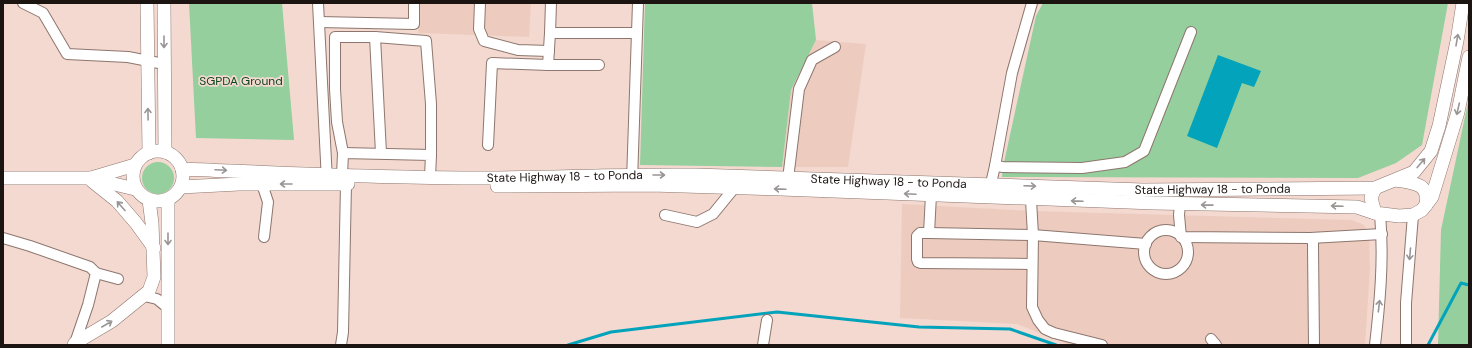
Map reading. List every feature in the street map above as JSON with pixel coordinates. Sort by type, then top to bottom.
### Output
[{"type":"main road","points":[[147,3],[149,152]]},
{"type":"main road","points":[[164,3],[165,152]]},
{"type":"main road","name":"State Highway 18 - to Ponda","points":[[182,168],[327,179],[430,177],[632,180],[735,187],[931,195],[989,191],[1375,188],[1414,172],[1431,151],[1439,126],[1457,41],[1463,3]]},
{"type":"main road","points":[[1375,188],[1371,198],[1378,213],[1399,216],[1413,215],[1422,210],[1432,197],[1458,112],[1469,57]]},
{"type":"main road","points":[[149,152],[165,152],[179,161],[182,168],[183,181],[181,187],[178,192],[168,200],[156,202],[149,200],[139,194],[136,189],[132,177],[135,165],[143,155],[149,152]]},
{"type":"main road","points":[[89,178],[135,165]]},
{"type":"main road","name":"State Highway 18 - to Ponda","points":[[344,179],[534,186],[696,175],[788,178],[989,191],[1032,200],[1357,207],[1378,213]]},
{"type":"main road","points":[[3,178],[89,178],[136,189]]},
{"type":"main road","points":[[89,178],[117,201],[136,223],[154,248]]},
{"type":"main road","name":"State Highway 18 - to Ponda","points":[[181,187],[262,184],[327,179]]},
{"type":"main road","points":[[1396,180],[1422,187],[1426,192],[1426,205]]},
{"type":"main road","points":[[75,344],[112,321],[149,291],[154,277],[154,248],[149,200]]},
{"type":"main road","points":[[168,200],[168,345]]},
{"type":"street","points":[[23,3],[43,13],[67,54],[128,56],[148,62],[164,64]]},
{"type":"street","points":[[318,3],[327,179]]},
{"type":"street","points":[[319,22],[414,24],[414,3]]},
{"type":"street","points":[[480,3],[479,29],[484,41],[518,50],[549,51]]},
{"type":"street","points":[[548,65],[551,3]]},
{"type":"street","points":[[632,180],[638,3]]},
{"type":"street","points":[[989,191],[1012,73],[1032,3]]},
{"type":"street","points":[[995,166],[1082,168],[1125,162],[1144,151],[1191,32]]},
{"type":"street","points":[[550,33],[637,33]]},
{"type":"street","points":[[375,36],[381,153]]},
{"type":"street","points":[[341,345],[344,332],[344,179],[343,154],[337,122],[335,89],[335,37],[375,36],[426,42],[431,104],[430,177]]},
{"type":"street","points":[[788,178],[799,89],[812,60],[835,47]]},
{"type":"street","points":[[488,145],[492,62],[548,65],[599,65]]},
{"type":"street","points":[[343,154],[381,153],[431,155]]},
{"type":"street","points":[[262,184],[268,202],[264,237]]},
{"type":"street","points":[[665,215],[697,222],[713,214],[735,187]]},
{"type":"street","points":[[929,233],[931,195]]},
{"type":"street","points":[[1032,200],[1032,307],[1038,320],[1044,329],[1054,333],[1102,345]]},
{"type":"street","points":[[1180,204],[1179,215],[1182,237]]},
{"type":"street","points":[[1375,345],[1381,295],[1382,234],[1378,213]]},
{"type":"street","points":[[1406,345],[1406,303],[1413,215]]},
{"type":"street","points":[[1169,231],[1182,237],[1188,250],[1185,263],[1180,269],[1167,274],[1153,270],[1148,265],[1144,251],[1146,244],[1155,233],[1169,231]]},
{"type":"street","points":[[1032,264],[921,263],[918,262],[917,259],[917,236],[920,233],[1033,235],[1146,244]]},
{"type":"street","points":[[1182,237],[1310,238],[1382,234]]},
{"type":"street","points":[[3,238],[90,267],[96,273],[118,279]]},
{"type":"street","points":[[1310,238],[1314,247],[1314,345]]},
{"type":"street","points":[[75,344],[88,305],[96,273]]},
{"type":"street","points":[[144,296],[157,299],[168,308]]},
{"type":"street","points":[[763,345],[767,320]]},
{"type":"shaded area","points":[[419,3],[531,3],[529,37],[418,33]]},
{"type":"shaded area","points":[[816,40],[866,44],[848,167],[782,167],[791,90]]},
{"type":"shaded area","points":[[902,204],[1032,211],[1352,220],[1364,225],[1369,235],[1370,268],[1365,345],[1070,345],[1017,324],[900,318]]},
{"type":"green space","name":"SGPDA Ground","points":[[189,3],[282,3],[294,140],[196,138]]},
{"type":"green space","points":[[645,3],[812,3],[816,40],[791,90],[782,167],[640,165]]},
{"type":"green space","points":[[1043,3],[1448,3],[1422,145],[1396,163],[1358,178],[1002,177],[1036,16]]},
{"type":"green space","points":[[1469,98],[1469,345],[1438,345],[1441,230]]},
{"type":"green space","points":[[155,162],[161,162],[171,169],[174,178],[173,184],[167,191],[161,194],[155,194],[145,187],[142,181],[142,175],[149,165]]},
{"type":"water","points":[[1218,55],[1261,71],[1254,87],[1242,83],[1217,148],[1187,136]]},
{"type":"waterway","points":[[1428,345],[1461,283],[1469,285]]},
{"type":"waterway","points":[[568,345],[611,332],[777,312],[919,327],[1010,329],[1056,345]]}]
